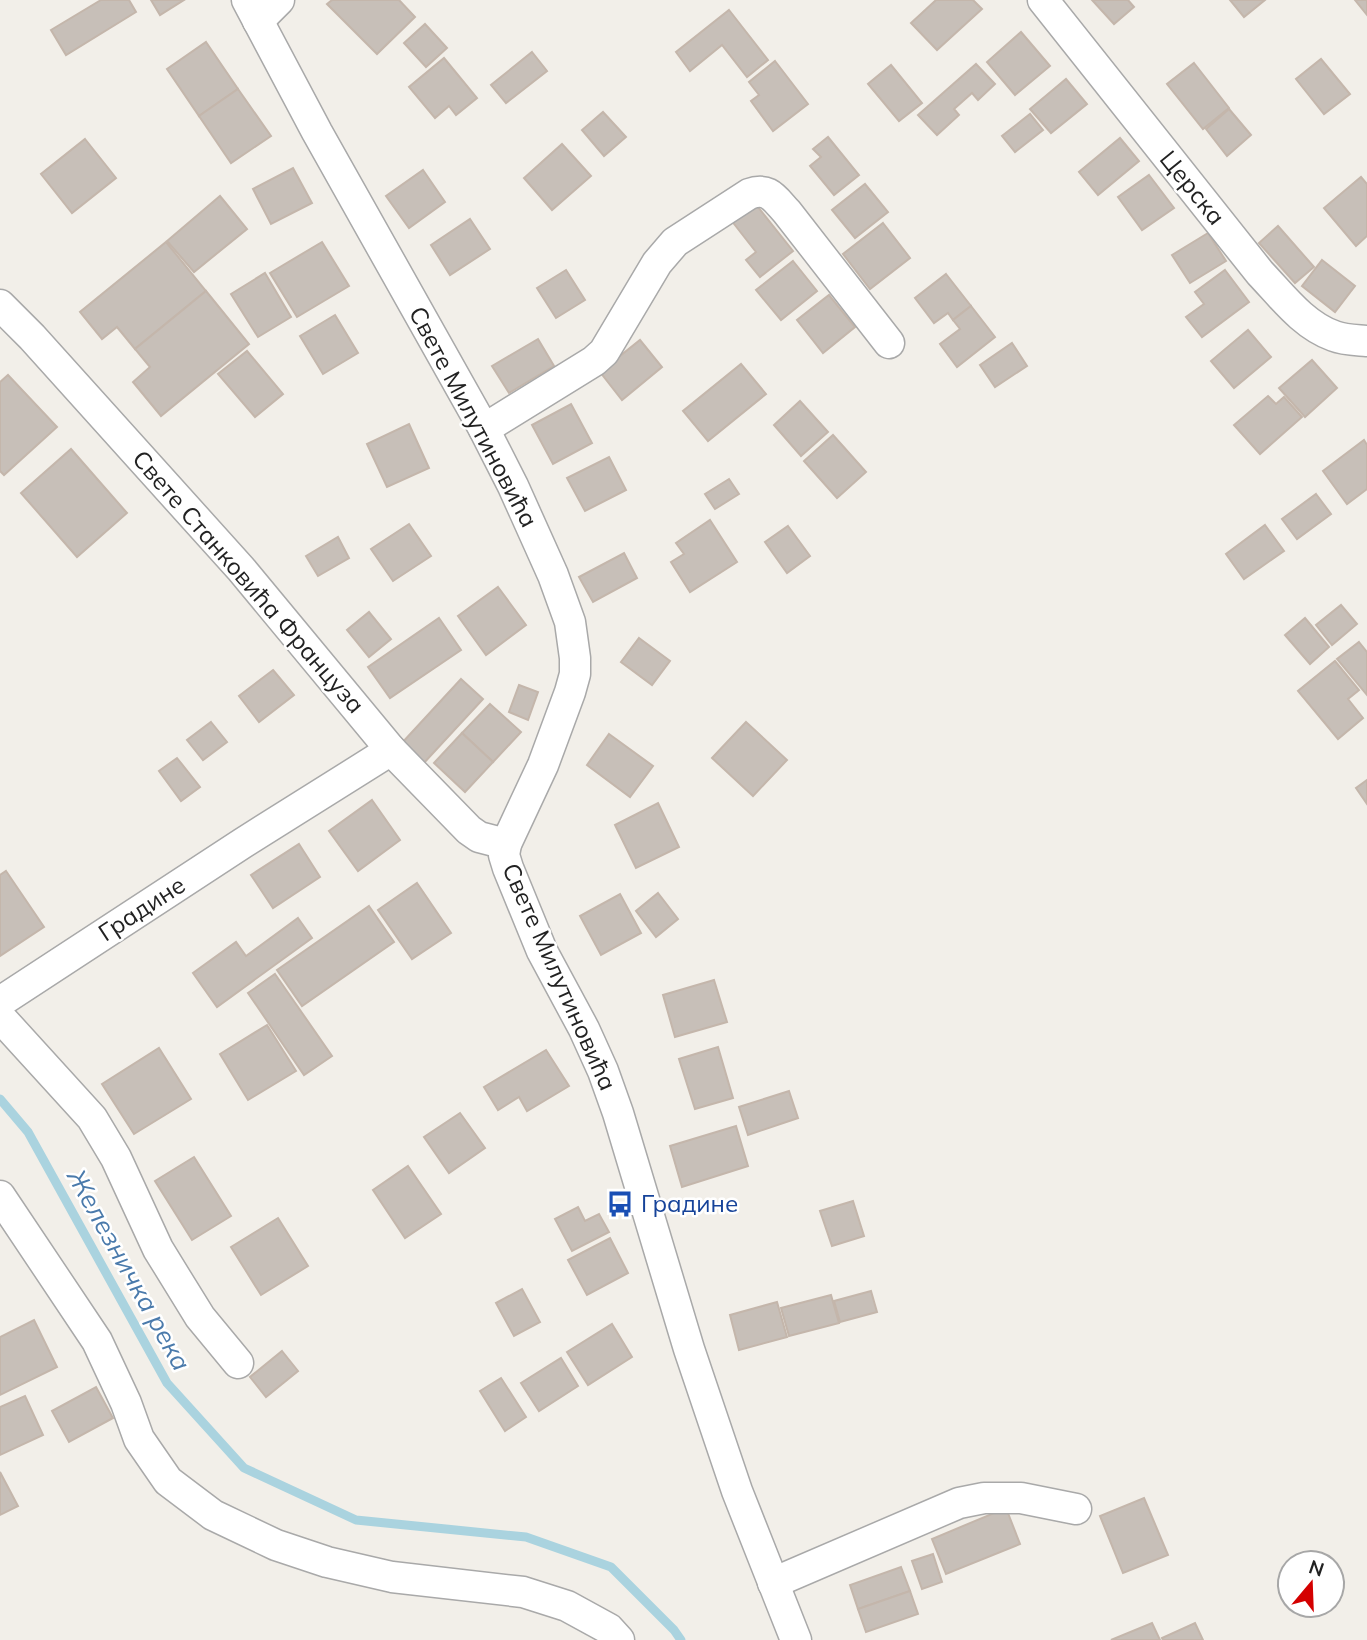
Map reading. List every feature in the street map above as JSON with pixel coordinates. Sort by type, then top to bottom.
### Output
[{"type":"street","points":[[252,10],[279,0]]},
{"type":"street","name":"Церска","points":[[1043,0],[1260,272],[1299,314],[1335,337],[1367,341]]},
{"type":"street","name":"Свете Милутиновића","points":[[252,10],[317,132],[484,429],[553,575],[570,622],[575,658],[575,674],[570,692],[542,765],[506,844],[504,855],[542,951],[603,1071],[689,1349],[737,1491],[796,1640]]},
{"type":"street","points":[[484,429],[594,361],[610,343],[665,252],[675,242],[749,194],[760,190],[770,194],[786,212],[889,343]]},
{"type":"street","name":"Свете Станковића Француза","points":[[0,305],[241,569],[391,750],[469,831],[479,837],[506,844]]},
{"type":"street","name":"Градине","points":[[0,1002],[391,750]]},
{"type":"street","points":[[0,1017],[92,1118],[116,1158],[158,1249],[200,1317],[238,1363]]},
{"type":"street","points":[[0,1196],[97,1341],[126,1403],[139,1439],[168,1481],[213,1515],[276,1545],[327,1562],[392,1577],[523,1592],[567,1606],[609,1629],[619,1640]]},
{"type":"street","points":[[773,1583],[959,1503],[984,1498],[1021,1498],[1076,1509]]},
{"type":"building","points":[[101,0],[129,0],[136,12],[66,55],[51,30]]},
{"type":"building","points":[[151,0],[184,0],[160,15]]},
{"type":"building","points":[[332,0],[399,0],[415,17],[377,54],[327,4]]},
{"type":"building","points":[[936,0],[973,0],[982,9],[937,50],[911,23]]},
{"type":"building","points":[[1092,0],[1128,0],[1134,7],[1114,24]]},
{"type":"building","points":[[1230,0],[1265,0],[1244,17]]},
{"type":"building","points":[[1355,0],[1367,0],[1367,15]]},
{"type":"building","points":[[729,10],[768,60],[747,77],[722,45],[690,71],[676,52]]},
{"type":"building","points":[[425,24],[447,48],[426,67],[404,43]]},
{"type":"building","points":[[1021,32],[1050,66],[1015,95],[987,62]]},
{"type":"building","points":[[206,42],[238,89],[199,116],[167,69]]},
{"type":"building","points":[[532,52],[547,71],[506,103],[491,85]]},
{"type":"building","points":[[444,58],[477,98],[456,115],[449,106],[435,118],[409,87]]},
{"type":"building","points":[[1321,59],[1350,94],[1324,114],[1296,79]]},
{"type":"building","points":[[775,61],[808,104],[773,131],[751,101],[759,95],[749,82]]},
{"type":"building","points":[[1194,63],[1229,108],[1203,129],[1167,84]]},
{"type":"building","points":[[976,64],[995,84],[978,100],[972,93],[954,109],[959,115],[937,135],[918,115]]},
{"type":"building","points":[[891,65],[922,103],[899,121],[868,84]]},
{"type":"building","points":[[1066,79],[1087,104],[1051,133],[1030,109]]},
{"type":"building","points":[[238,89],[271,136],[231,163],[199,116]]},
{"type":"building","points":[[1229,109],[1251,135],[1227,156],[1206,129]]},
{"type":"building","points":[[603,112],[626,137],[604,156],[582,130]]},
{"type":"building","points":[[1030,114],[1043,130],[1015,152],[1002,136]]},
{"type":"building","points":[[828,137],[859,175],[834,195],[810,166],[821,157],[813,149]]},
{"type":"building","points":[[1120,138],[1139,161],[1098,195],[1079,172]]},
{"type":"building","points":[[85,139],[116,178],[72,213],[41,174]]},
{"type":"building","points":[[562,144],[591,176],[552,210],[524,178]]},
{"type":"building","points":[[293,168],[312,203],[271,224],[253,189]]},
{"type":"building","points":[[423,170],[445,202],[409,228],[386,196]]},
{"type":"building","points":[[1149,175],[1174,208],[1142,230],[1118,197]]},
{"type":"building","points":[[1361,177],[1367,184],[1367,236],[1356,246],[1324,208]]},
{"type":"building","points":[[865,184],[888,212],[855,238],[832,210]]},
{"type":"building","points":[[220,196],[247,229],[194,272],[167,241]]},
{"type":"building","points":[[754,202],[793,251],[760,277],[746,260],[756,252],[731,220]]},
{"type":"building","points":[[470,219],[490,249],[450,275],[431,245]]},
{"type":"building","points":[[883,223],[910,258],[870,289],[843,254]]},
{"type":"building","points":[[1278,226],[1314,267],[1295,283],[1259,243]]},
{"type":"building","points":[[1208,233],[1226,261],[1190,283],[1172,255]]},
{"type":"building","points":[[166,242],[206,291],[135,349],[117,327],[102,339],[80,312]]},
{"type":"building","points":[[322,242],[349,286],[297,317],[270,273]]},
{"type":"building","points":[[1322,260],[1355,286],[1335,312],[1302,286]]},
{"type":"building","points":[[793,261],[817,291],[781,320],[756,290]]},
{"type":"building","points":[[566,270],[585,300],[556,318],[537,288]]},
{"type":"building","points":[[1225,270],[1249,302],[1202,337],[1186,317],[1204,304],[1195,292]]},
{"type":"building","points":[[265,273],[291,317],[258,337],[231,294]]},
{"type":"building","points":[[946,274],[971,306],[953,320],[948,313],[934,323],[915,298]]},
{"type":"building","points":[[206,291],[249,344],[161,416],[133,382],[150,367],[135,349]]},
{"type":"building","points":[[829,295],[855,327],[823,353],[797,320]]},
{"type":"building","points":[[971,306],[995,337],[957,367],[940,344],[960,329],[953,320]]},
{"type":"building","points":[[335,315],[358,353],[323,374],[300,336]]},
{"type":"building","points":[[1248,330],[1271,357],[1234,388],[1211,361]]},
{"type":"building","points":[[538,339],[554,366],[509,393],[492,366]]},
{"type":"building","points":[[640,340],[662,367],[622,400],[600,372]]},
{"type":"building","points":[[1012,343],[1027,366],[995,387],[980,365]]},
{"type":"building","points":[[247,351],[283,394],[255,417],[218,374]]},
{"type":"building","points":[[1312,360],[1337,388],[1305,417],[1279,388]]},
{"type":"building","points":[[741,364],[766,394],[708,441],[683,411]]},
{"type":"building","points":[[8,375],[57,427],[4,475],[0,471],[0,382]]},
{"type":"building","points":[[1268,396],[1276,404],[1284,397],[1302,417],[1260,454],[1234,425]]},
{"type":"building","points":[[800,401],[828,432],[801,456],[774,425]]},
{"type":"building","points":[[571,404],[592,443],[553,464],[532,425]]},
{"type":"building","points":[[409,424],[429,468],[387,487],[367,444]]},
{"type":"building","points":[[833,435],[866,472],[837,498],[804,461]]},
{"type":"building","points":[[1364,440],[1367,445],[1367,489],[1347,504],[1323,471]]},
{"type":"building","points":[[71,449],[127,513],[77,557],[21,493]]},
{"type":"building","points":[[609,457],[626,490],[585,511],[567,478]]},
{"type":"building","points":[[729,479],[739,494],[715,509],[705,494]]},
{"type":"building","points":[[1316,494],[1331,514],[1297,539],[1282,519]]},
{"type":"building","points":[[710,520],[737,562],[690,592],[671,562],[684,554],[676,543]]},
{"type":"building","points":[[409,524],[431,556],[393,581],[371,549]]},
{"type":"building","points":[[1265,525],[1284,551],[1244,579],[1226,554]]},
{"type":"building","points":[[788,526],[810,556],[787,573],[765,542]]},
{"type":"building","points":[[338,537],[349,558],[318,576],[306,556]]},
{"type":"building","points":[[624,553],[637,578],[593,602],[579,577]]},
{"type":"building","points":[[498,587],[526,625],[486,655],[458,616]]},
{"type":"building","points":[[1341,605],[1357,624],[1332,645],[1316,625]]},
{"type":"building","points":[[369,612],[391,639],[369,657],[347,630]]},
{"type":"building","points":[[439,618],[461,650],[390,698],[368,667]]},
{"type":"building","points":[[1305,618],[1329,647],[1310,664],[1285,635]]},
{"type":"building","points":[[639,638],[670,661],[652,685],[621,662]]},
{"type":"building","points":[[1359,642],[1367,652],[1367,695],[1337,659]]},
{"type":"building","points":[[1335,661],[1359,690],[1348,699],[1363,718],[1338,739],[1298,691]]},
{"type":"building","points":[[273,670],[294,695],[259,722],[239,696]]},
{"type":"building","points":[[461,679],[483,699],[423,764],[401,744]]},
{"type":"building","points":[[519,685],[538,692],[528,720],[509,712]]},
{"type":"building","points":[[490,704],[521,732],[493,762],[462,733]]},
{"type":"building","points":[[211,722],[227,742],[203,760],[187,740]]},
{"type":"building","points":[[746,722],[787,760],[753,796],[712,758]]},
{"type":"building","points":[[462,733],[493,762],[465,792],[434,763]]},
{"type":"building","points":[[609,734],[653,766],[630,797],[587,765]]},
{"type":"building","points":[[177,758],[200,787],[181,801],[159,771]]},
{"type":"building","points":[[1367,780],[1367,804],[1356,788]]},
{"type":"building","points":[[372,800],[400,840],[358,871],[329,831]]},
{"type":"building","points":[[658,803],[679,847],[636,868],[615,825]]},
{"type":"building","points":[[299,844],[320,877],[273,908],[251,875]]},
{"type":"building","points":[[6,871],[44,927],[0,956],[0,875]]},
{"type":"building","points":[[417,883],[451,933],[412,959],[378,910]]},
{"type":"building","points":[[658,893],[678,919],[656,937],[636,911]]},
{"type":"building","points":[[620,894],[641,933],[601,955],[580,916]]},
{"type":"building","points":[[369,906],[394,942],[302,1006],[277,970]]},
{"type":"building","points":[[298,918],[312,938],[217,1007],[193,973],[236,942],[246,956]]},
{"type":"building","points":[[275,974],[332,1056],[304,1075],[248,993]]},
{"type":"building","points":[[714,980],[727,1022],[675,1037],[663,995]]},
{"type":"building","points":[[267,1025],[296,1071],[248,1100],[220,1054]]},
{"type":"building","points":[[718,1047],[733,1098],[695,1109],[679,1059]]},
{"type":"building","points":[[159,1048],[191,1099],[134,1134],[102,1084]]},
{"type":"building","points":[[546,1050],[569,1086],[527,1111],[519,1097],[498,1110],[484,1087]]},
{"type":"building","points":[[789,1091],[798,1118],[748,1135],[739,1107]]},
{"type":"building","points":[[460,1113],[485,1148],[449,1173],[424,1137]]},
{"type":"building","points":[[736,1126],[748,1166],[682,1187],[670,1146]]},
{"type":"building","points":[[194,1157],[231,1216],[192,1240],[155,1181]]},
{"type":"building","points":[[408,1166],[441,1214],[405,1238],[373,1190]]},
{"type":"building","points":[[853,1201],[864,1236],[832,1246],[820,1211]]},
{"type":"building","points":[[578,1207],[585,1221],[599,1214],[609,1232],[572,1251],[555,1219]]},
{"type":"building","points":[[278,1218],[308,1266],[261,1295],[231,1247]]},
{"type":"building","points":[[610,1238],[628,1273],[587,1295],[568,1260]]},
{"type":"building","points":[[522,1289],[540,1322],[514,1336],[496,1303]]},
{"type":"building","points":[[871,1291],[877,1312],[840,1322],[834,1301]]},
{"type":"building","points":[[831,1295],[839,1323],[789,1336],[781,1308]]},
{"type":"building","points":[[777,1302],[787,1337],[739,1350],[730,1315]]},
{"type":"building","points":[[34,1320],[57,1367],[0,1395],[0,1337]]},
{"type":"building","points":[[612,1324],[632,1357],[588,1385],[567,1352]]},
{"type":"building","points":[[282,1351],[298,1371],[266,1397],[250,1377]]},
{"type":"building","points":[[561,1358],[578,1386],[539,1411],[521,1383]]},
{"type":"building","points":[[501,1378],[526,1417],[505,1431],[480,1391]]},
{"type":"building","points":[[96,1387],[113,1418],[69,1442],[52,1411]]},
{"type":"building","points":[[25,1396],[43,1435],[0,1455],[0,1407]]},
{"type":"building","points":[[0,1472],[18,1506],[0,1515]]},
{"type":"building","points":[[1144,1498],[1168,1555],[1123,1573],[1100,1516]]},
{"type":"building","points":[[1006,1508],[1020,1544],[946,1574],[932,1539]]},
{"type":"building","points":[[933,1554],[942,1582],[922,1589],[912,1561]]},
{"type":"building","points":[[901,1567],[910,1591],[858,1609],[850,1585]]},
{"type":"building","points":[[910,1591],[918,1614],[866,1632],[858,1609]]},
{"type":"building","points":[[1152,1623],[1160,1640],[1111,1640]]},
{"type":"building","points":[[1195,1623],[1203,1640],[1162,1638]]},
{"type":"waterway","name":"Железничка река","points":[[0,1099],[28,1132],[167,1383],[244,1468],[356,1520],[526,1537],[611,1567],[681,1640]]},
{"type":"place","name":"Градине","points":[[620,1204]]}]
